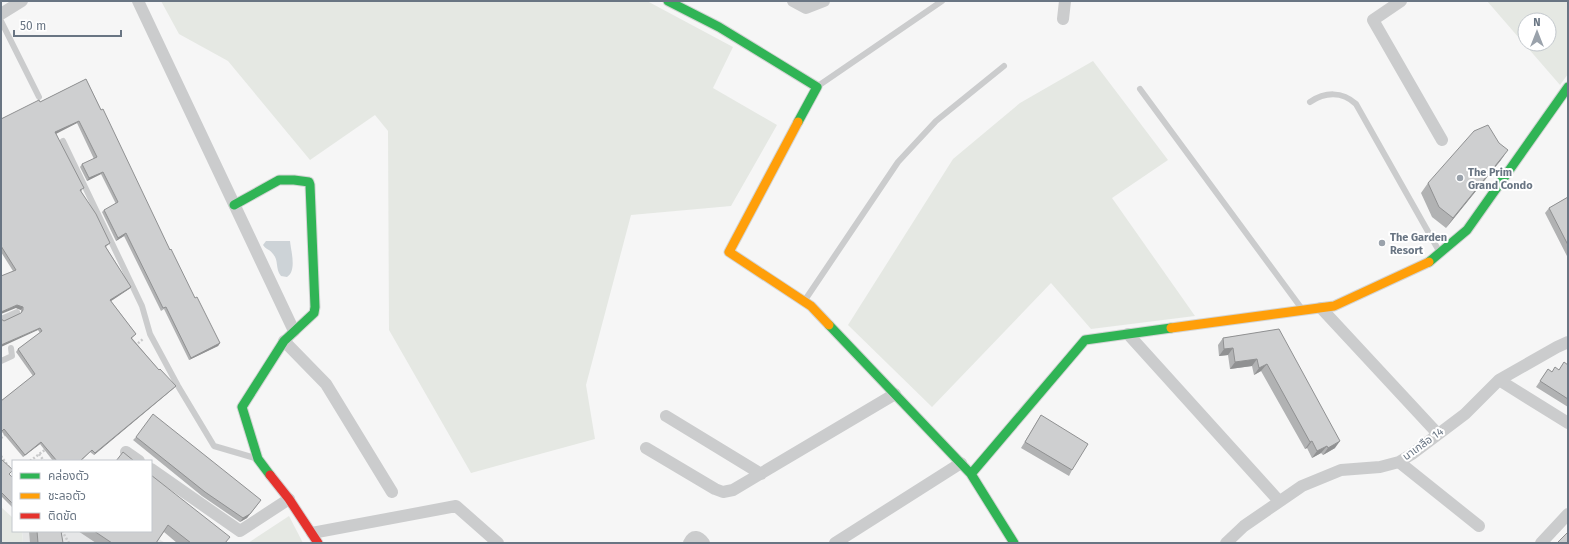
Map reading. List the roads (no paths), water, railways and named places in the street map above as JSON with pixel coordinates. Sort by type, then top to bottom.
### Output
[{"type":"street","points":[[1,14],[22,1]]},
{"type":"street","points":[[138,1],[294,331]]},
{"type":"street","points":[[668,1],[719,27],[817,87],[729,252],[811,306],[971,474],[1014,543]]},
{"type":"street","points":[[793,1],[806,8],[824,1]]},
{"type":"street","points":[[1063,18],[1065,1]]},
{"type":"street","points":[[1401,1],[1373,20],[1442,140]]},
{"type":"street","points":[[971,474],[1085,340],[1334,306],[1431,261],[1467,230],[1568,87]]},
{"type":"street","points":[[234,205],[279,180],[305,180],[309,182],[310,185],[314,313],[284,341],[242,407],[258,459],[289,499],[315,538],[456,506],[498,543]]},
{"type":"street","points":[[1321,308],[1438,434]]},
{"type":"street","points":[[1128,334],[1279,501]]},
{"type":"street","points":[[284,341],[326,384],[392,492]]},
{"type":"street","name":"นาเกลือ 14","points":[[1226,543],[1244,526],[1302,486],[1341,470],[1380,467],[1399,462],[1465,414],[1499,380],[1568,342]]},
{"type":"street","points":[[1499,380],[1568,423]]},
{"type":"street","points":[[646,448],[714,489],[723,492],[733,490],[895,394]]},
{"type":"street","points":[[666,416],[761,474]]},
{"type":"street","points":[[126,452],[138,460]]},
{"type":"street","points":[[1399,462],[1479,526]]},
{"type":"street","points":[[835,543],[961,463]]},
{"type":"street","points":[[152,470],[240,531],[289,499]]},
{"type":"street","points":[[1541,543],[1568,514]]},
{"type":"street","points":[[689,543],[695,536],[700,537],[704,543]]},
{"type":"lane","points":[[817,87],[942,1]]},
{"type":"lane","points":[[1,21],[39,97]]},
{"type":"lane","points":[[804,301],[898,162],[936,121],[1004,66]]},
{"type":"lane","points":[[1140,89],[1303,310]]},
{"type":"lane","points":[[1310,102],[1318,97],[1330,94],[1345,96],[1356,104],[1440,253]]},
{"type":"lane","points":[[63,141],[142,306],[150,334],[178,386],[214,446],[258,459]]},
{"type":"lane","points":[[1,319],[17,312]]},
{"type":"lane","points":[[1,361],[12,356],[11,348]]},
{"type":"place","name":"The Prim Grand Condo","points":[[1460,178]]},
{"type":"place","name":"The Garden Resort","points":[[1382,243]]}]
